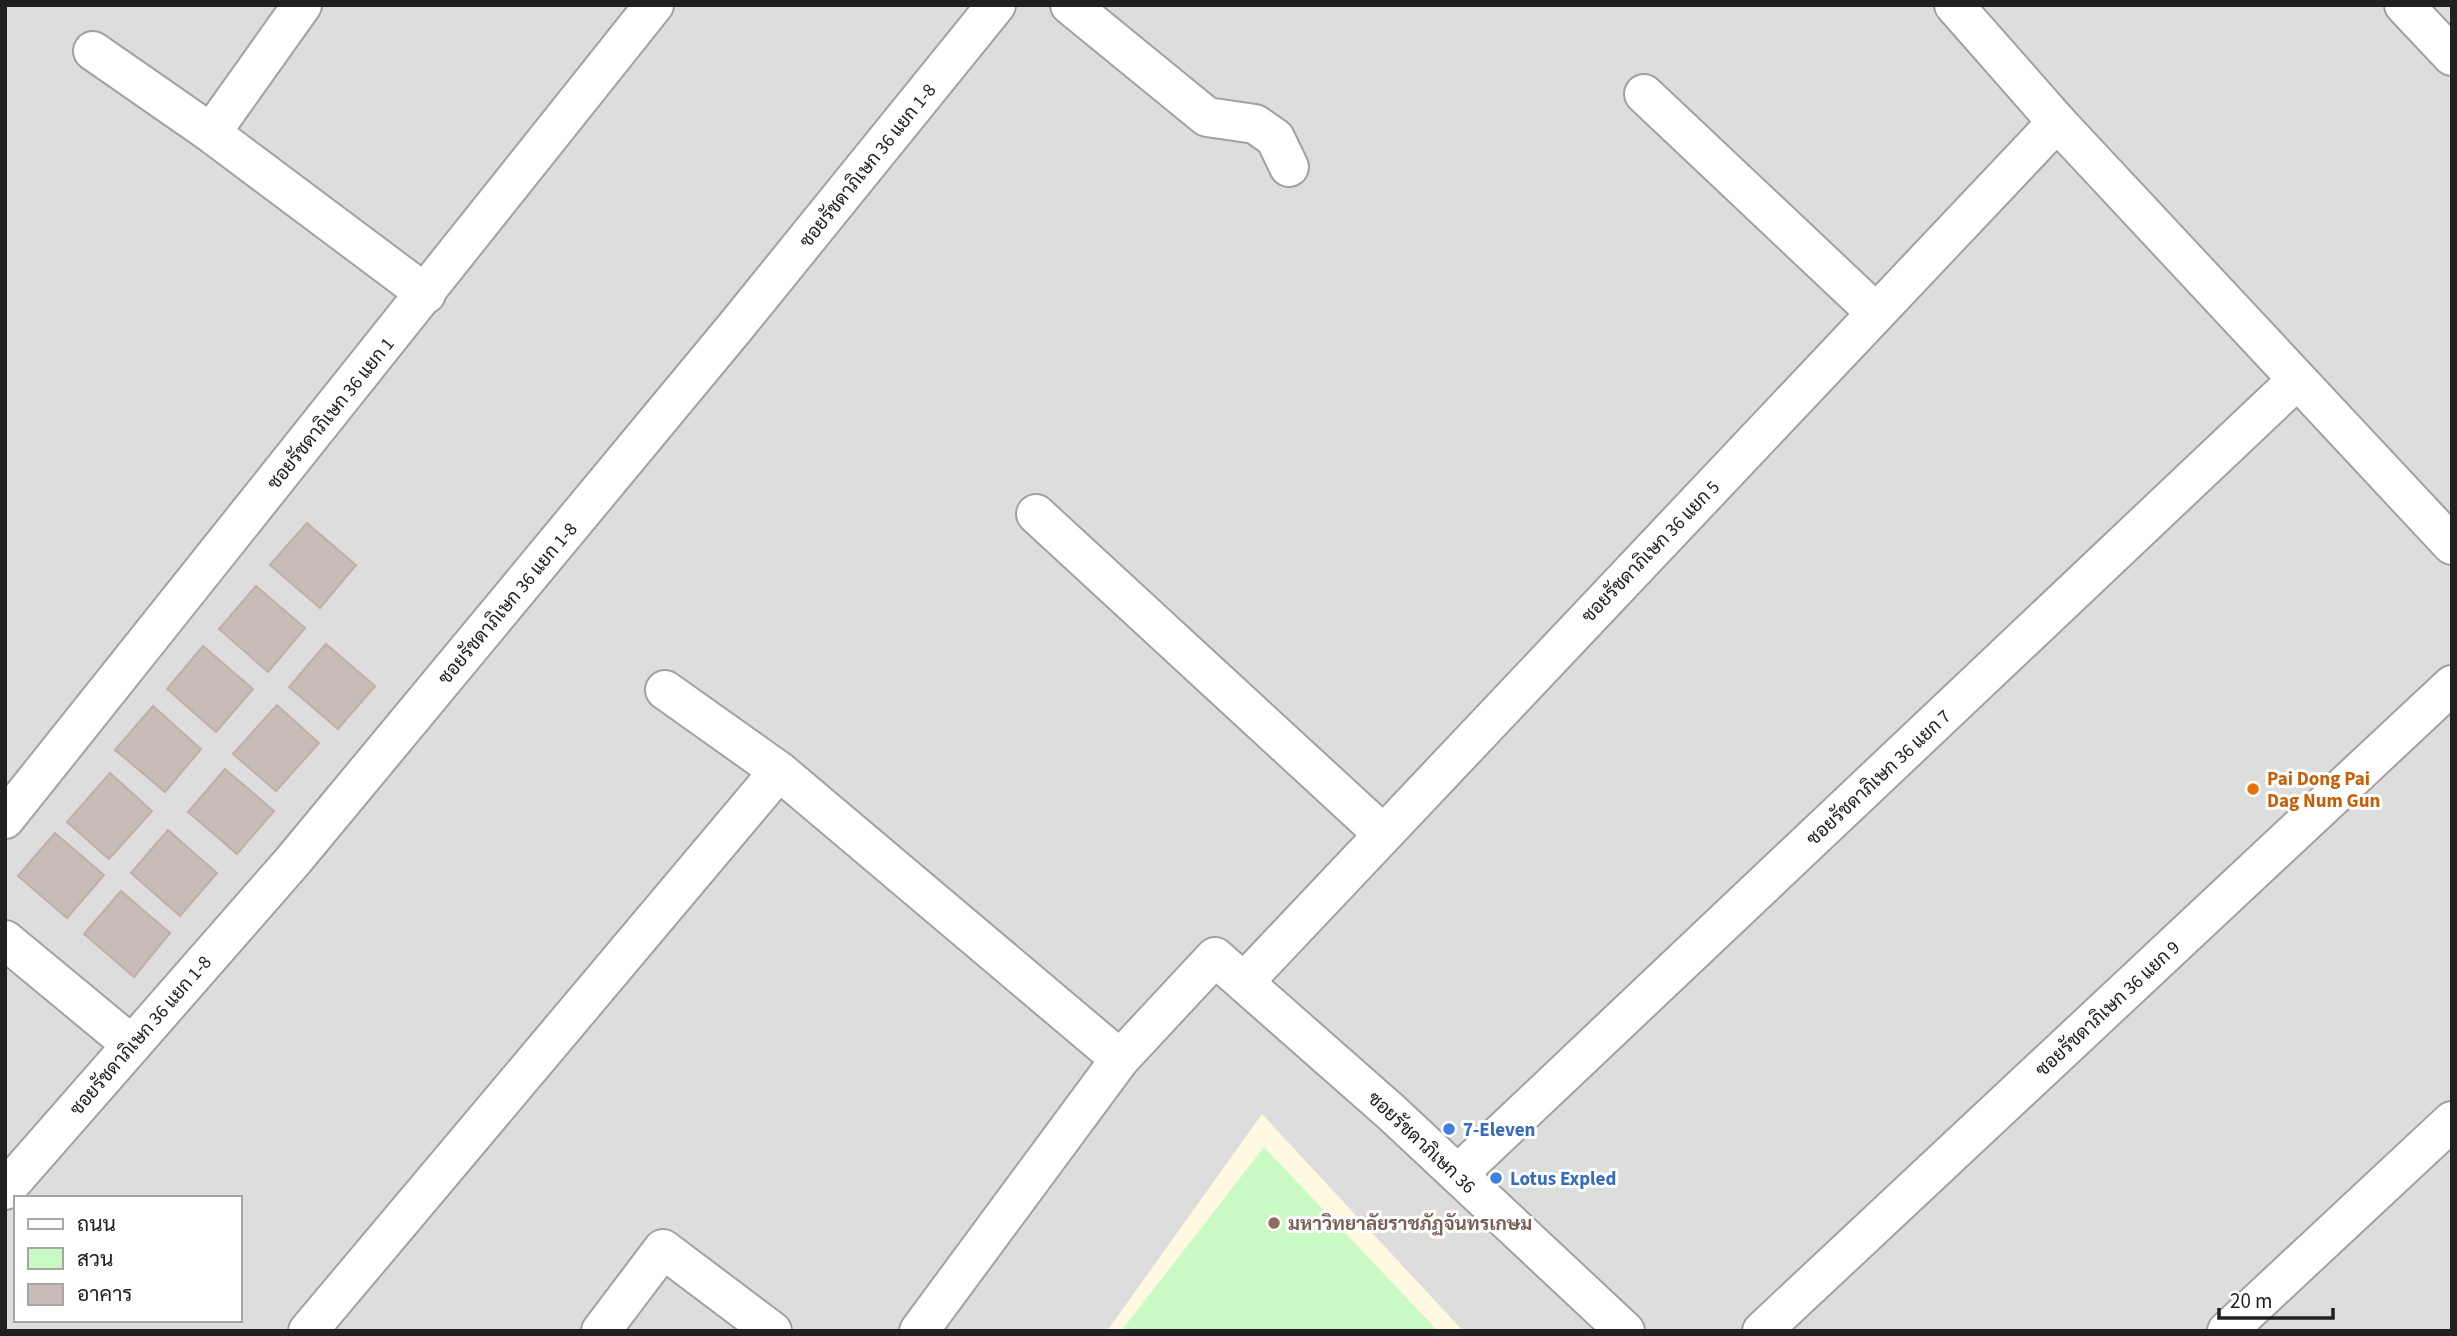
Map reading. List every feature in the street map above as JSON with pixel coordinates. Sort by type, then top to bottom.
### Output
[{"type":"street","points":[[211,133],[302,5]]},
{"type":"street","name":"ซอยรัชดาภิเษก 36 แยก 1","points":[[5,819],[654,5]]},
{"type":"street","name":"ซอยรัชดาภิเษก 36 แยก 1-8","points":[[5,1190],[310,841],[737,325],[996,5]]},
{"type":"street","points":[[1070,5],[1207,117],[1255,124],[1275,138],[1289,167]]},
{"type":"street","points":[[1954,5],[2057,122],[2452,545]]},
{"type":"street","points":[[2404,5],[2452,56]]},
{"type":"street","points":[[93,51],[211,133],[426,294]]},
{"type":"street","points":[[1644,94],[1876,313]]},
{"type":"street","name":"ซอยรัชดาภิเษก 36 แยก 5","points":[[1245,981],[1382,833],[2057,122]]},
{"type":"street","name":"ซอยรัชดาภิเษก 36 แยก 7","points":[[1458,1174],[2297,380]]},
{"type":"street","points":[[1036,514],[1382,833]]},
{"type":"street","name":"ซอยรัชดาภิเษก 36 แยก 9","points":[[1762,1331],[2452,685]]},
{"type":"street","points":[[665,690],[779,771],[1120,1059],[919,1331]]},
{"type":"street","points":[[308,1331],[779,771]]},
{"type":"street","points":[[5,940],[132,1045]]},
{"type":"street","name":"ซอยรัชดาภิเษก 36","points":[[1120,1059],[1215,957],[1458,1174],[1626,1331]]},
{"type":"street","points":[[2227,1331],[2452,1121]]},
{"type":"street","points":[[601,1331],[663,1249],[772,1331]]},
{"type":"shaded area","points":[[5,5],[2452,5],[2452,1331],[5,1331]]},
{"type":"shaded area","name":"มหาวิทยาลัยราชภัฏจันทรเกษม","points":[[1262,1114],[1463,1331],[1107,1331]]},
{"type":"green space","name":"มหาวิทยาลัยราชภัฏจันทรเกษม","points":[[1264,1147],[1438,1331],[1121,1331]]},
{"type":"building","points":[[307,523],[356,565],[320,608],[270,565]]},
{"type":"building","points":[[256,586],[305,628],[268,672],[219,629]]},
{"type":"building","points":[[326,644],[375,686],[338,729],[289,687]]},
{"type":"building","points":[[203,646],[253,689],[216,732],[167,689]]},
{"type":"building","points":[[277,705],[319,743],[276,791],[233,754]]},
{"type":"building","points":[[153,706],[201,749],[165,792],[115,750]]},
{"type":"building","points":[[225,769],[274,811],[237,854],[188,812]]},
{"type":"building","points":[[110,773],[152,811],[109,859],[67,822]]},
{"type":"building","points":[[168,830],[217,873],[180,916],[131,873]]},
{"type":"building","points":[[55,833],[104,875],[67,918],[18,876]]},
{"type":"building","points":[[121,891],[170,933],[134,977],[84,934]]},
{"type":"place","name":"Pai Dong Pai Dag Num Gun","points":[[2253,789]]},
{"type":"place","name":"7-Eleven","points":[[1449,1129]]},
{"type":"place","name":"Lotus Expled","points":[[1496,1178]]},
{"type":"place","name":"มหาวิทยาลัยราชภัฏจันทรเกษม","points":[[1274,1223]]}]
